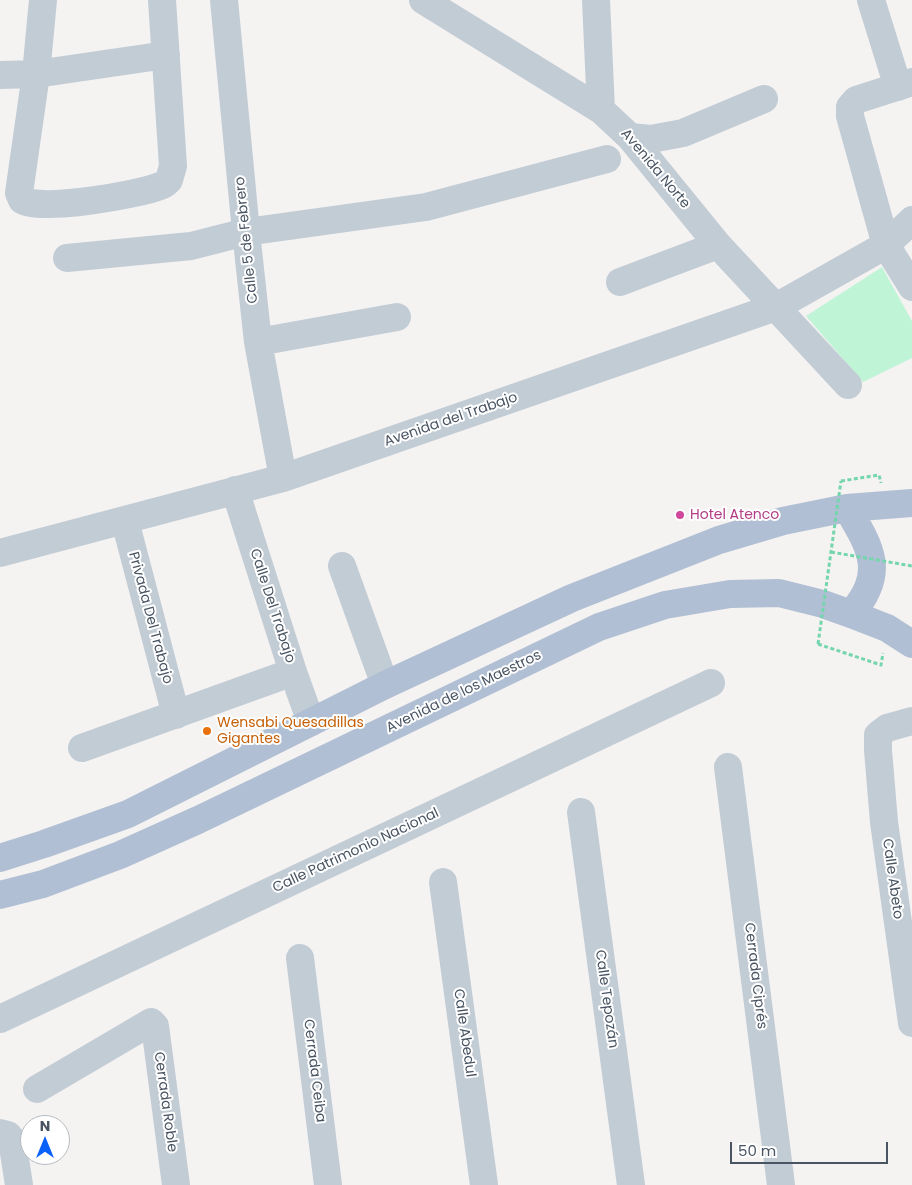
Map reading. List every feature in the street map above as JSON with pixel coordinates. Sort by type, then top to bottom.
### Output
[{"type":"main road","points":[[0,858],[128,814],[386,685],[572,598],[719,540],[783,521],[848,508],[912,503]]},
{"type":"main road","points":[[848,508],[866,540],[872,558],[872,579],[863,600],[851,614]]},
{"type":"main road","name":"Avenida de los Maestros","points":[[0,895],[43,884],[128,851],[207,816],[599,627],[665,605],[730,594],[779,593],[823,604],[851,614],[887,628],[912,644]]},
{"type":"street","points":[[43,0],[36,74],[19,194],[26,204],[34,205],[82,202],[158,187],[169,180],[173,166],[162,0]]},
{"type":"street","name":"Calle 5 de Febrero","points":[[224,0],[258,342],[283,478]]},
{"type":"street","name":"Avenida Norte","points":[[423,0],[602,110],[630,136],[718,244],[848,385]]},
{"type":"street","points":[[596,0],[602,110]]},
{"type":"street","points":[[871,0],[905,85],[856,100],[850,107],[850,116],[886,245],[912,286]]},
{"type":"street","points":[[0,75],[36,74],[166,55]]},
{"type":"street","points":[[630,136],[650,139],[683,133],[764,99]]},
{"type":"street","points":[[67,258],[191,246],[246,232],[426,207],[607,159]]},
{"type":"street","name":"Avenida del Trabajo","points":[[0,553],[283,478],[776,307],[886,245],[912,220]]},
{"type":"street","points":[[620,282],[718,244]]},
{"type":"street","points":[[258,342],[397,317]]},
{"type":"street","name":"Calle Del Trabajo","points":[[235,490],[293,672],[311,722]]},
{"type":"street","name":"Privada Del Trabajo","points":[[125,521],[176,716]]},
{"type":"street","points":[[342,566],[386,685]]},
{"type":"street","points":[[82,748],[176,716],[293,672]]},
{"type":"street","name":"Calle Patrimonio Nacional","points":[[0,1019],[711,683]]},
{"type":"street","name":"Calle Abeto","points":[[912,720],[887,728],[878,735],[884,822],[912,1023]]},
{"type":"street","name":"Cerrada Ciprés","points":[[728,767],[781,1185]]},
{"type":"street","name":"Calle Tepozán","points":[[581,812],[632,1185]]},
{"type":"street","name":"Calle Abedul","points":[[443,882],[484,1185]]},
{"type":"street","name":"Cerrada Ceiba","points":[[300,958],[328,1185]]},
{"type":"street","name":"Cerrada Roble","points":[[37,1089],[151,1022],[155,1026],[176,1185]]},
{"type":"street","points":[[6,1136],[19,1185]]},
{"type":"path","points":[[841,481],[818,644],[881,665],[887,628]]},
{"type":"path","points":[[831,552],[912,566]]},
{"type":"green space","points":[[882,267],[912,321],[912,358],[863,382],[806,316]]},
{"type":"place","name":"Hotel Atenco","points":[[680,515]]},
{"type":"place","name":"Wensabi Quesadillas Gigantes","points":[[207,731]]}]
